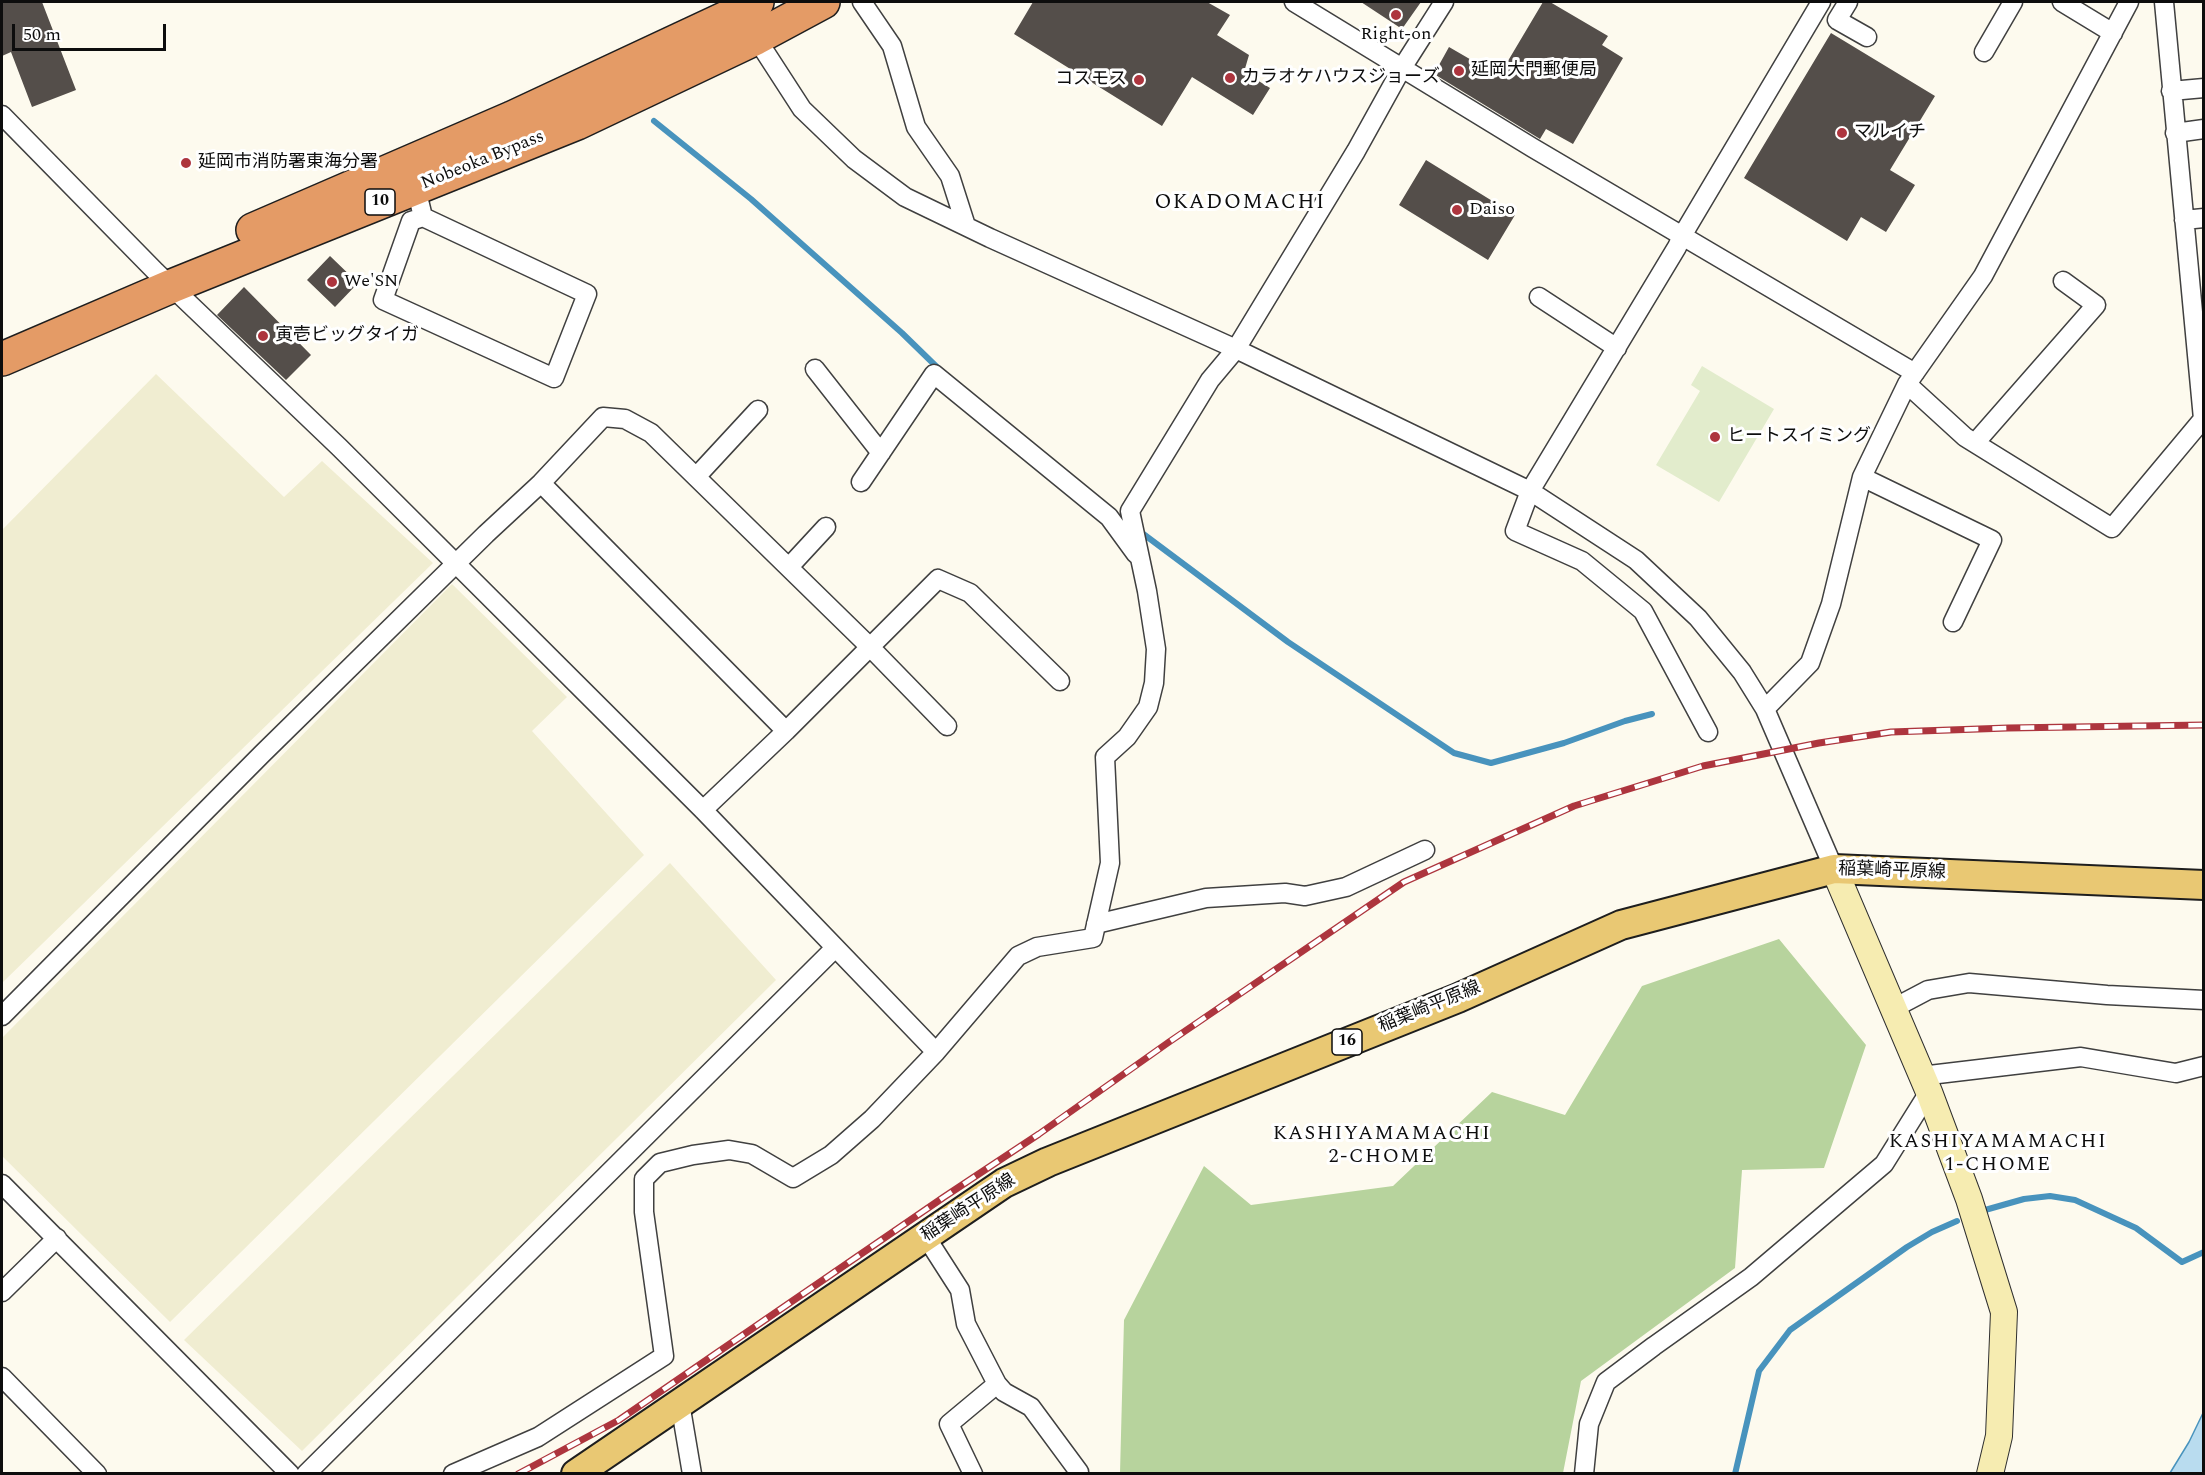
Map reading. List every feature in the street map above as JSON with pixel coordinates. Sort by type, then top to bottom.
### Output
[{"type":"highway","name":"Nobeoka Bypass","points":[[2,359],[164,279],[746,13],[823,2]]},
{"type":"highway","name":"Nobeoka Bypass","points":[[2,334],[164,279],[419,203],[578,123],[746,13]]},
{"type":"main road","name":"稲葉崎平原線","points":[[580,1472],[1004,1183],[1048,1162],[1458,998],[1621,925],[1834,869],[2204,885]]},
{"type":"street","points":[[862,2],[892,45],[916,127],[950,176],[966,226]]},
{"type":"street","points":[[1293,2],[1682,236],[1911,379],[1965,437],[2112,528],[2203,419],[2164,2]]},
{"type":"street","points":[[453,1473],[538,1437],[664,1356],[644,1212],[644,1179],[660,1163],[729,1150],[752,1154],[793,1178],[831,1155],[872,1119],[936,1052],[1018,956],[1037,947],[1093,938],[1110,863],[1105,757],[1127,737],[1148,707],[1154,683],[1156,649],[1130,511],[1210,380],[1236,349],[1356,151],[1402,68],[1444,2]]},
{"type":"street","points":[[1708,732],[1643,611],[1582,561],[1515,531],[1530,491],[1821,2]]},
{"type":"street","points":[[1848,2],[1837,20],[1867,37]]},
{"type":"street","points":[[1984,51],[2013,2]]},
{"type":"street","points":[[2062,2],[2113,33]]},
{"type":"street","points":[[1765,710],[1810,663],[1831,604],[1862,477],[1911,379],[1983,276],[2129,2]]},
{"type":"street","points":[[746,13],[802,109],[854,159],[905,197],[1236,349],[1530,491],[1636,560],[1698,618],[1742,672],[1765,710],[1925,1084],[1969,1199],[2004,1312],[1999,1436],[1990,1473]]},
{"type":"street","points":[[2171,91],[2204,88]]},
{"type":"street","points":[[2,115],[164,279],[339,447],[704,810],[936,1052]]},
{"type":"street","points":[[2175,133],[2204,129]]},
{"type":"street","points":[[419,203],[587,294],[554,378],[383,300],[419,203]]},
{"type":"street","points":[[2184,220],[2204,218]]},
{"type":"street","points":[[1975,443],[2096,305],[2063,281]]},
{"type":"street","points":[[1539,297],[1617,348]]},
{"type":"street","points":[[815,369],[881,453]]},
{"type":"street","points":[[861,482],[934,374],[1109,517],[1138,552]]},
{"type":"street","points":[[696,477],[758,410]]},
{"type":"street","points":[[2,1016],[262,754],[541,483],[603,417],[625,419],[651,434],[870,647],[946,726]]},
{"type":"street","points":[[1862,477],[1992,540],[1953,622]]},
{"type":"street","points":[[541,483],[786,731]]},
{"type":"street","points":[[789,567],[826,527]]},
{"type":"street","points":[[704,810],[938,579],[970,593],[1060,681]]},
{"type":"street","points":[[1096,924],[1206,898],[1285,893],[1305,896],[1346,887],[1425,850]]},
{"type":"street","points":[[306,1473],[835,948]]},
{"type":"street","points":[[1892,1009],[1928,990],[1969,983],[2107,995],[2204,1000]]},
{"type":"street","points":[[1925,1084],[2081,1057],[2176,1073],[2204,1066]]},
{"type":"street","points":[[1584,1473],[1588,1424],[1606,1382],[1751,1277],[1884,1164],[1925,1084]]},
{"type":"street","points":[[2,1184],[290,1473]]},
{"type":"street","points":[[926,1237],[960,1290],[966,1324],[997,1383],[1004,1392],[1031,1407],[1079,1472]]},
{"type":"street","points":[[2,1292],[57,1238]]},
{"type":"street","points":[[2,1377],[97,1473]]},
{"type":"street","points":[[973,1473],[950,1424],[997,1383]]},
{"type":"street","points":[[681,1403],[692,1473]]},
{"type":"shaded area","points":[[156,374],[284,497],[322,461],[433,563],[2,983],[2,530]]},
{"type":"shaded area","points":[[452,584],[567,697],[532,731],[644,855],[170,1322],[2,1156],[2,1038]]},
{"type":"shaded area","points":[[670,863],[776,980],[302,1451],[184,1340]]},
{"type":"green space","name":"ヒートスイミング","points":[[1702,366],[1774,409],[1719,502],[1656,465],[1700,391],[1691,385]]},
{"type":"green space","points":[[1779,939],[1866,1045],[1824,1168],[1742,1170],[1735,1268],[1581,1381],[1563,1473],[1120,1473],[1124,1320],[1204,1166],[1251,1205],[1393,1186],[1492,1092],[1565,1115],[1642,986]]},
{"type":"water","points":[[2203,1413],[2203,1473],[2170,1473],[2189,1442]]},
{"type":"building","points":[[2,2],[42,2],[76,90],[32,107],[11,52],[2,56]]},
{"type":"building","name":"コスモス","points":[[1033,2],[1207,2],[1230,15],[1217,35],[1249,55],[1244,72],[1270,88],[1253,115],[1192,77],[1162,126],[1014,34]]},
{"type":"building","name":"Right-on","points":[[1361,2],[1421,2],[1402,29]]},
{"type":"building","points":[[1543,2],[1550,2],[1608,36],[1602,45],[1623,58],[1573,144],[1546,129],[1540,139],[1434,74],[1449,47],[1499,76]]},
{"type":"building","name":"マルイチ","points":[[1831,33],[1935,96],[1890,170],[1915,185],[1886,232],[1861,217],[1847,241],[1744,178]]},
{"type":"building","name":"Daiso","points":[[1426,160],[1515,215],[1488,260],[1399,205]]},
{"type":"building","name":"We'SN","points":[[330,256],[358,283],[335,307],[307,280]]},
{"type":"building","name":"寅壱ビッグタイガ","points":[[244,287],[311,355],[286,380],[217,315]]},
{"type":"waterway","points":[[654,121],[751,199],[902,333],[941,371]]},
{"type":"waterway","points":[[1138,530],[1288,642],[1454,753],[1491,763],[1564,743],[1625,721],[1652,714]]},
{"type":"waterway","points":[[1978,1212],[2024,1199],[2050,1196],[2075,1200],[2136,1228],[2182,1262],[2204,1252]]},
{"type":"waterway","points":[[1735,1474],[1759,1371],[1790,1330],[1907,1247],[1957,1221]]},
{"type":"railway","points":[[518,1474],[619,1420],[1404,882],[1574,806],[1703,766],[1819,743],[1891,732],[2204,725]]},
{"type":"place","name":"Right-on","points":[[1396,15]]},
{"type":"place","name":"延岡大門郵便局","points":[[1459,71]]},
{"type":"place","name":"カラオケハウスジョーズ","points":[[1230,78]]},
{"type":"place","name":"コスモス","points":[[1139,80]]},
{"type":"place","name":"マルイチ","points":[[1842,133]]},
{"type":"place","name":"延岡市消防署東海分署","points":[[186,163]]},
{"type":"place","name":"Daiso","points":[[1457,210]]},
{"type":"place","name":"We'SN","points":[[332,282]]},
{"type":"place","name":"寅壱ビッグタイガ","points":[[263,336]]},
{"type":"place","name":"ヒートスイミング","points":[[1715,437]]},
{"type":"district","name":"OKADOMACHI","points":[[1240,204]]},
{"type":"district","name":"KASHIYAMAMACHI 2-CHOME","points":[[1382,1146]]},
{"type":"district","name":"KASHIYAMAMACHI 1-CHOME","points":[[1998,1154]]}]
